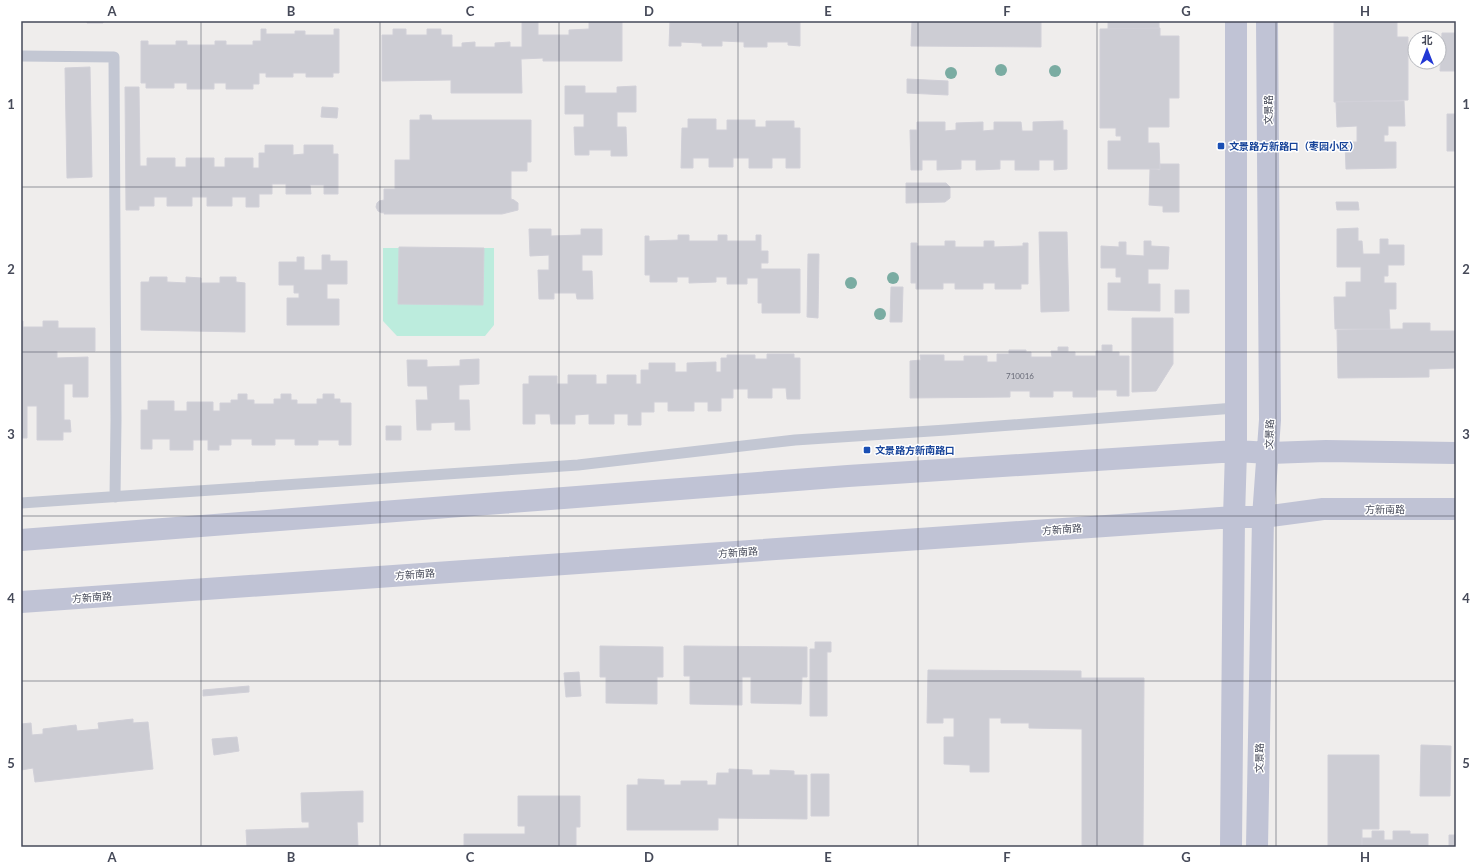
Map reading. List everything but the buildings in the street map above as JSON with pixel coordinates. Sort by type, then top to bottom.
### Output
[{"type":"main road","points":[[1231,847],[1236,451],[1236,21]]},
{"type":"main road","name":"文景路","points":[[1258,847],[1263,517],[1269,453],[1270,412],[1267,21]]},
{"type":"main road","points":[[21,540],[848,476],[1236,451],[1269,453],[1326,451],[1456,453]]},
{"type":"main road","name":"方新南路","points":[[21,602],[1234,517],[1263,517],[1323,509],[1456,509]]},
{"type":"lane","points":[[21,56],[114,57],[115,497]]},
{"type":"lane","points":[[21,503],[578,464],[795,440],[1235,408]]},
{"type":"green space","points":[[383,248],[494,248],[494,325],[485,336],[397,336],[383,321]]},
{"type":"place","name":"文景路方新路口（枣园小区）","points":[[1221,146]]},
{"type":"place","name":"文景路方新南路口","points":[[867,450]]}]
